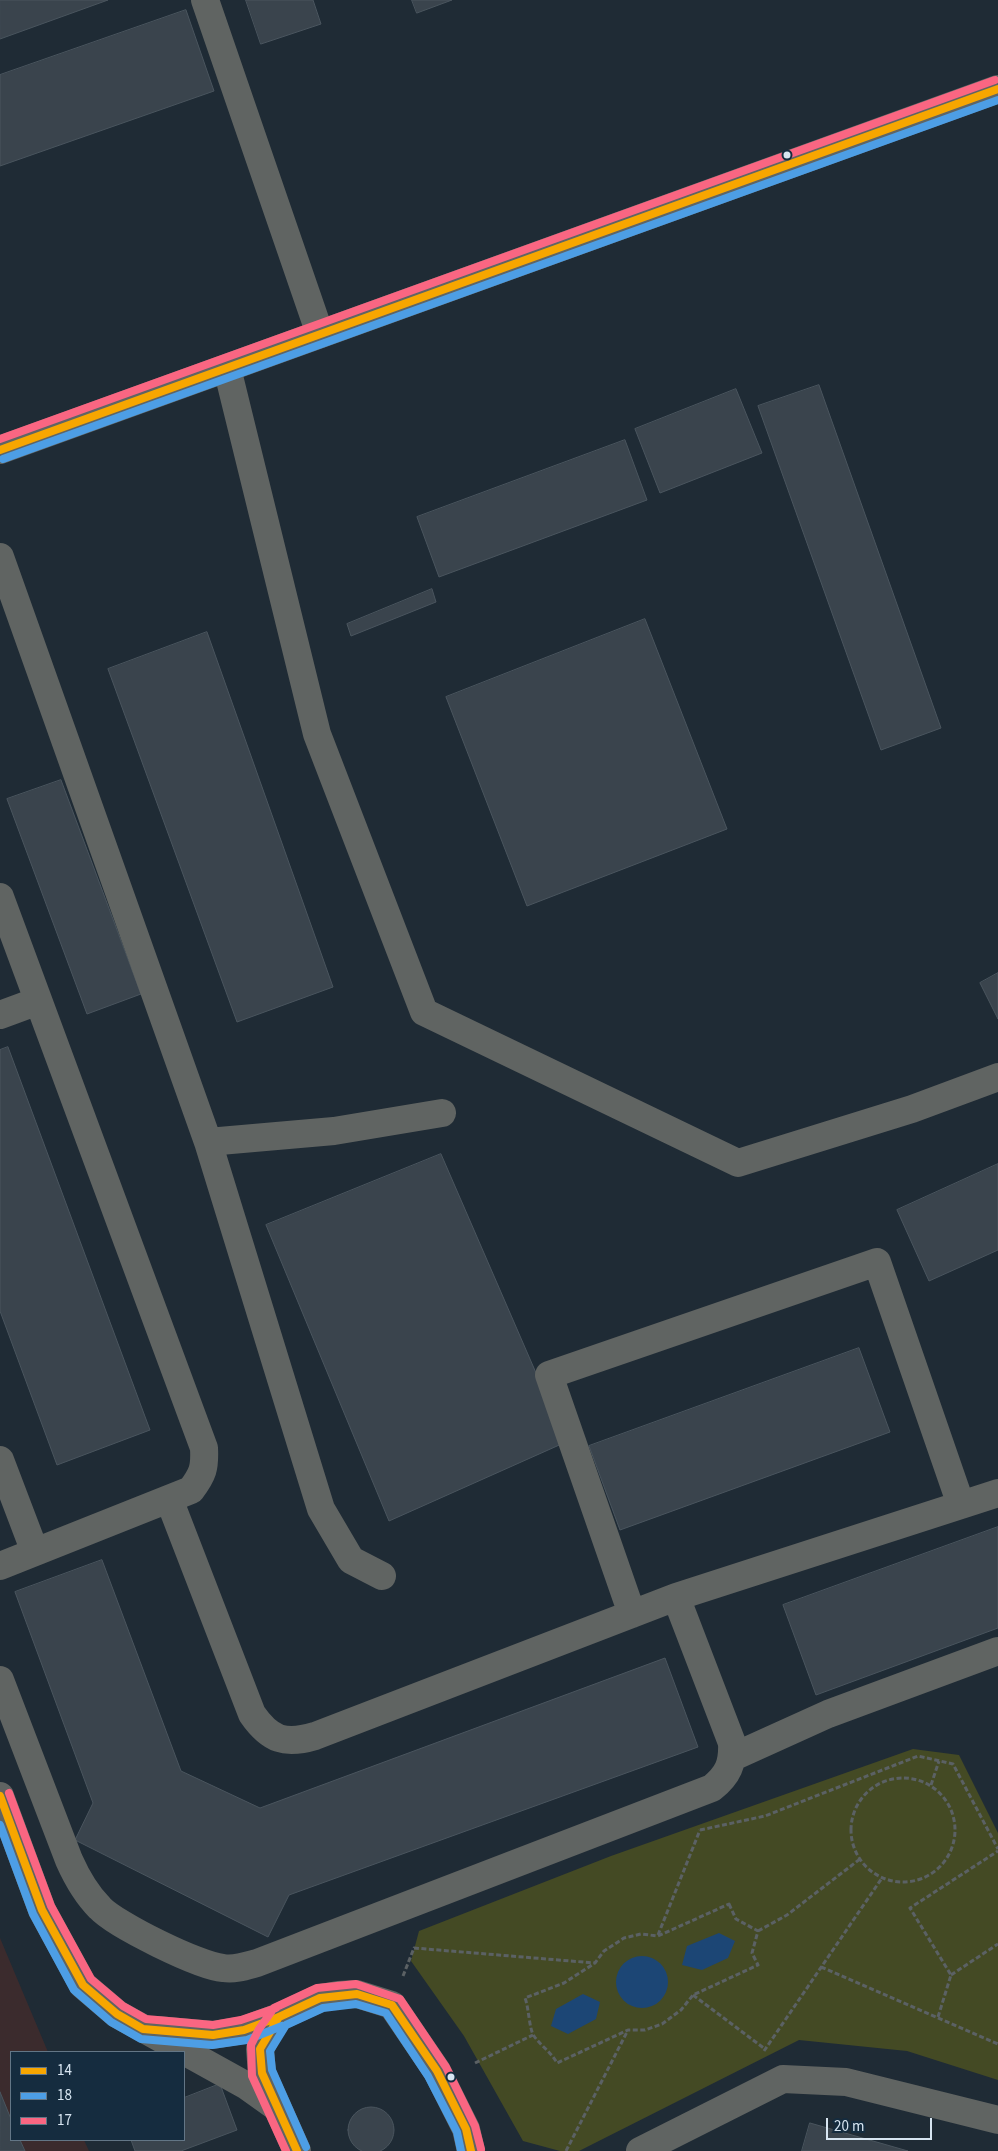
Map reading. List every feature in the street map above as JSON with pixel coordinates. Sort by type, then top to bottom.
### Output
[{"type":"main road","points":[[1,447],[227,368],[998,89]]},
{"type":"street","points":[[205,0],[320,334]]},
{"type":"street","points":[[227,368],[318,734],[424,1012],[738,1163],[912,1108],[998,1076]]},
{"type":"street","points":[[0,557],[208,1142],[321,1509],[351,1560],[382,1576]]},
{"type":"street","points":[[0,896],[204,1448],[205,1464],[201,1477],[191,1490],[0,1566]]},
{"type":"street","points":[[0,1015],[38,1001]]},
{"type":"street","points":[[208,1142],[334,1131],[442,1113]]},
{"type":"street","points":[[632,1614],[549,1375],[877,1262],[960,1505]]},
{"type":"street","points":[[0,1460],[35,1552]]},
{"type":"street","points":[[169,1499],[252,1714],[260,1727],[272,1736],[284,1740],[299,1741],[676,1597],[998,1493]]},
{"type":"street","points":[[0,1680],[69,1860],[90,1898],[113,1920],[192,1959],[209,1966],[225,1969],[243,1967],[712,1788],[723,1779],[730,1769],[733,1757],[732,1743],[676,1597]]},
{"type":"street","points":[[733,1757],[828,1714],[998,1651]]},
{"type":"street","points":[[0,1796],[42,1910],[83,1985],[116,2014],[240,2081],[275,2106]]},
{"type":"street","points":[[143,2028],[213,2035],[244,2030],[279,2017],[320,1998],[338,1995],[357,1994],[392,2006],[438,2071],[466,2129],[471,2151]]},
{"type":"street","points":[[279,2017],[260,2049],[262,2073],[275,2106],[297,2151]]},
{"type":"street","points":[[640,2151],[783,2079],[846,2082],[998,2120]]},
{"type":"path","points":[[700,1830],[765,1816],[918,1756],[953,1764],[998,1850],[910,1908],[951,1975]]},
{"type":"path","points":[[931,1785],[939,1761]]},
{"type":"path","points":[[900,1777],[916,1779],[931,1785],[944,1796],[952,1810],[956,1826],[955,1843],[948,1858],[937,1870],[923,1879],[907,1882],[891,1881],[882,1878],[863,1864],[855,1850],[851,1834],[852,1817],[858,1802],[870,1790],[884,1781],[900,1777]]},
{"type":"path","points":[[658,1936],[700,1830],[712,1788]]},
{"type":"path","points":[[758,1931],[736,1919],[729,1904],[658,1936],[642,1934],[624,1938],[604,1951],[595,1963],[564,1983],[525,1998],[529,2007],[533,2035],[551,2053],[557,2063],[628,2030],[644,2030],[662,2024],[681,2010],[693,1995],[758,1965],[752,1953],[758,1931],[787,1915],[860,1859]]},
{"type":"path","points":[[693,1995],[765,2050],[882,1878]]},
{"type":"path","points":[[938,2017],[951,1975],[998,1944]]},
{"type":"path","points":[[392,2006],[414,1948],[595,1963]]},
{"type":"path","points":[[821,1967],[998,2044]]},
{"type":"path","points":[[566,2151],[628,2030]]},
{"type":"path","points":[[475,2063],[533,2035]]},
{"type":"shaded area","points":[[0,1938],[48,2051],[10,2051],[10,2141],[84,2141],[89,2151],[0,2151]]},
{"type":"green space","points":[[913,1749],[959,1755],[998,1833],[998,2080],[907,2051],[799,2040],[579,2151],[560,2151],[523,2141],[464,2036],[411,1961],[419,1931],[611,1856]]},
{"type":"water","points":[[719,1933],[735,1941],[728,1958],[702,1970],[682,1965],[687,1946]]},
{"type":"water","points":[[642,1956],[656,1960],[664,1968],[668,1982],[664,1996],[656,2004],[642,2008],[628,2004],[620,1996],[616,1982],[620,1968],[628,1960]]},
{"type":"water","points":[[583,1994],[600,2002],[596,2019],[568,2034],[551,2026],[556,2009]]},
{"type":"building","points":[[0,0],[108,0],[0,39]]},
{"type":"building","points":[[246,0],[313,0],[321,24],[261,44]]},
{"type":"building","points":[[412,0],[452,0],[417,13]]},
{"type":"building","points":[[186,10],[214,91],[0,166],[0,75]]},
{"type":"building","points":[[819,385],[941,728],[881,750],[758,406]]},
{"type":"building","points":[[736,389],[762,453],[660,493],[635,429]]},
{"type":"building","points":[[625,440],[647,500],[439,577],[417,517]]},
{"type":"building","points":[[432,589],[436,602],[351,636],[347,624]]},
{"type":"building","points":[[645,619],[727,829],[527,906],[446,697]]},
{"type":"building","points":[[207,632],[333,987],[237,1022],[108,669]]},
{"type":"building","points":[[61,780],[141,994],[87,1014],[7,799]]},
{"type":"building","points":[[998,973],[998,1019],[980,983]]},
{"type":"building","points":[[8,1047],[150,1430],[57,1465],[0,1311],[0,1050]]},
{"type":"building","points":[[441,1154],[566,1442],[389,1521],[266,1225]]},
{"type":"building","points":[[998,1164],[998,1250],[929,1281],[897,1210]]},
{"type":"building","points":[[859,1348],[890,1432],[620,1530],[589,1446]]},
{"type":"building","points":[[998,1527],[998,1628],[816,1695],[783,1605]]},
{"type":"building","points":[[102,1560],[181,1771],[260,1808],[665,1658],[698,1747],[289,1895],[268,1937],[75,1840],[93,1803],[15,1592]]},
{"type":"building","points":[[220,2084],[237,2130],[181,2151],[135,2151],[131,2141],[185,2141],[185,2098]]},
{"type":"building","points":[[0,2092],[10,2117],[10,2141],[20,2141],[25,2151],[0,2151]]},
{"type":"building","points":[[371,2107],[384,2111],[390,2117],[394,2130],[390,2143],[384,2149],[375,2152],[358,2149],[352,2143],[348,2130],[352,2117],[358,2111]]},
{"type":"building","points":[[810,2123],[908,2151],[802,2151]]},
{"type":"transit line","name":"17","points":[[0,439],[995,80]]},
{"type":"transit line","name":"14","points":[[0,450],[998,89]]},
{"type":"transit line","name":"18","points":[[3,459],[998,100]]},
{"type":"transit line","name":"17","points":[[9,1793],[51,1906],[91,1979],[123,2006],[146,2019],[213,2025],[241,2020],[276,2008]]},
{"type":"transit line","name":"14","points":[[0,1796],[42,1910],[83,1985],[117,2014],[143,2029],[213,2035],[244,2030],[279,2017]]},
{"type":"transit line","name":"18","points":[[0,1825],[33,1914],[74,1990],[111,2022],[141,2039],[212,2045],[247,2040],[282,2026]]},
{"type":"transit line","name":"17","points":[[286,2151],[252,2076],[251,2045],[259,2029],[274,2008],[317,1988],[356,1984],[400,1999],[446,2067],[475,2126],[481,2149]]},
{"type":"transit line","name":"14","points":[[297,2151],[262,2073],[260,2049],[279,2017],[320,1998],[357,1994],[392,2005],[437,2071],[466,2129],[471,2151]]},
{"type":"transit line","name":"18","points":[[306,2147],[272,2070],[270,2051],[286,2025],[323,2008],[356,2004],[386,2013],[428,2076],[457,2132],[461,2151]]}]
